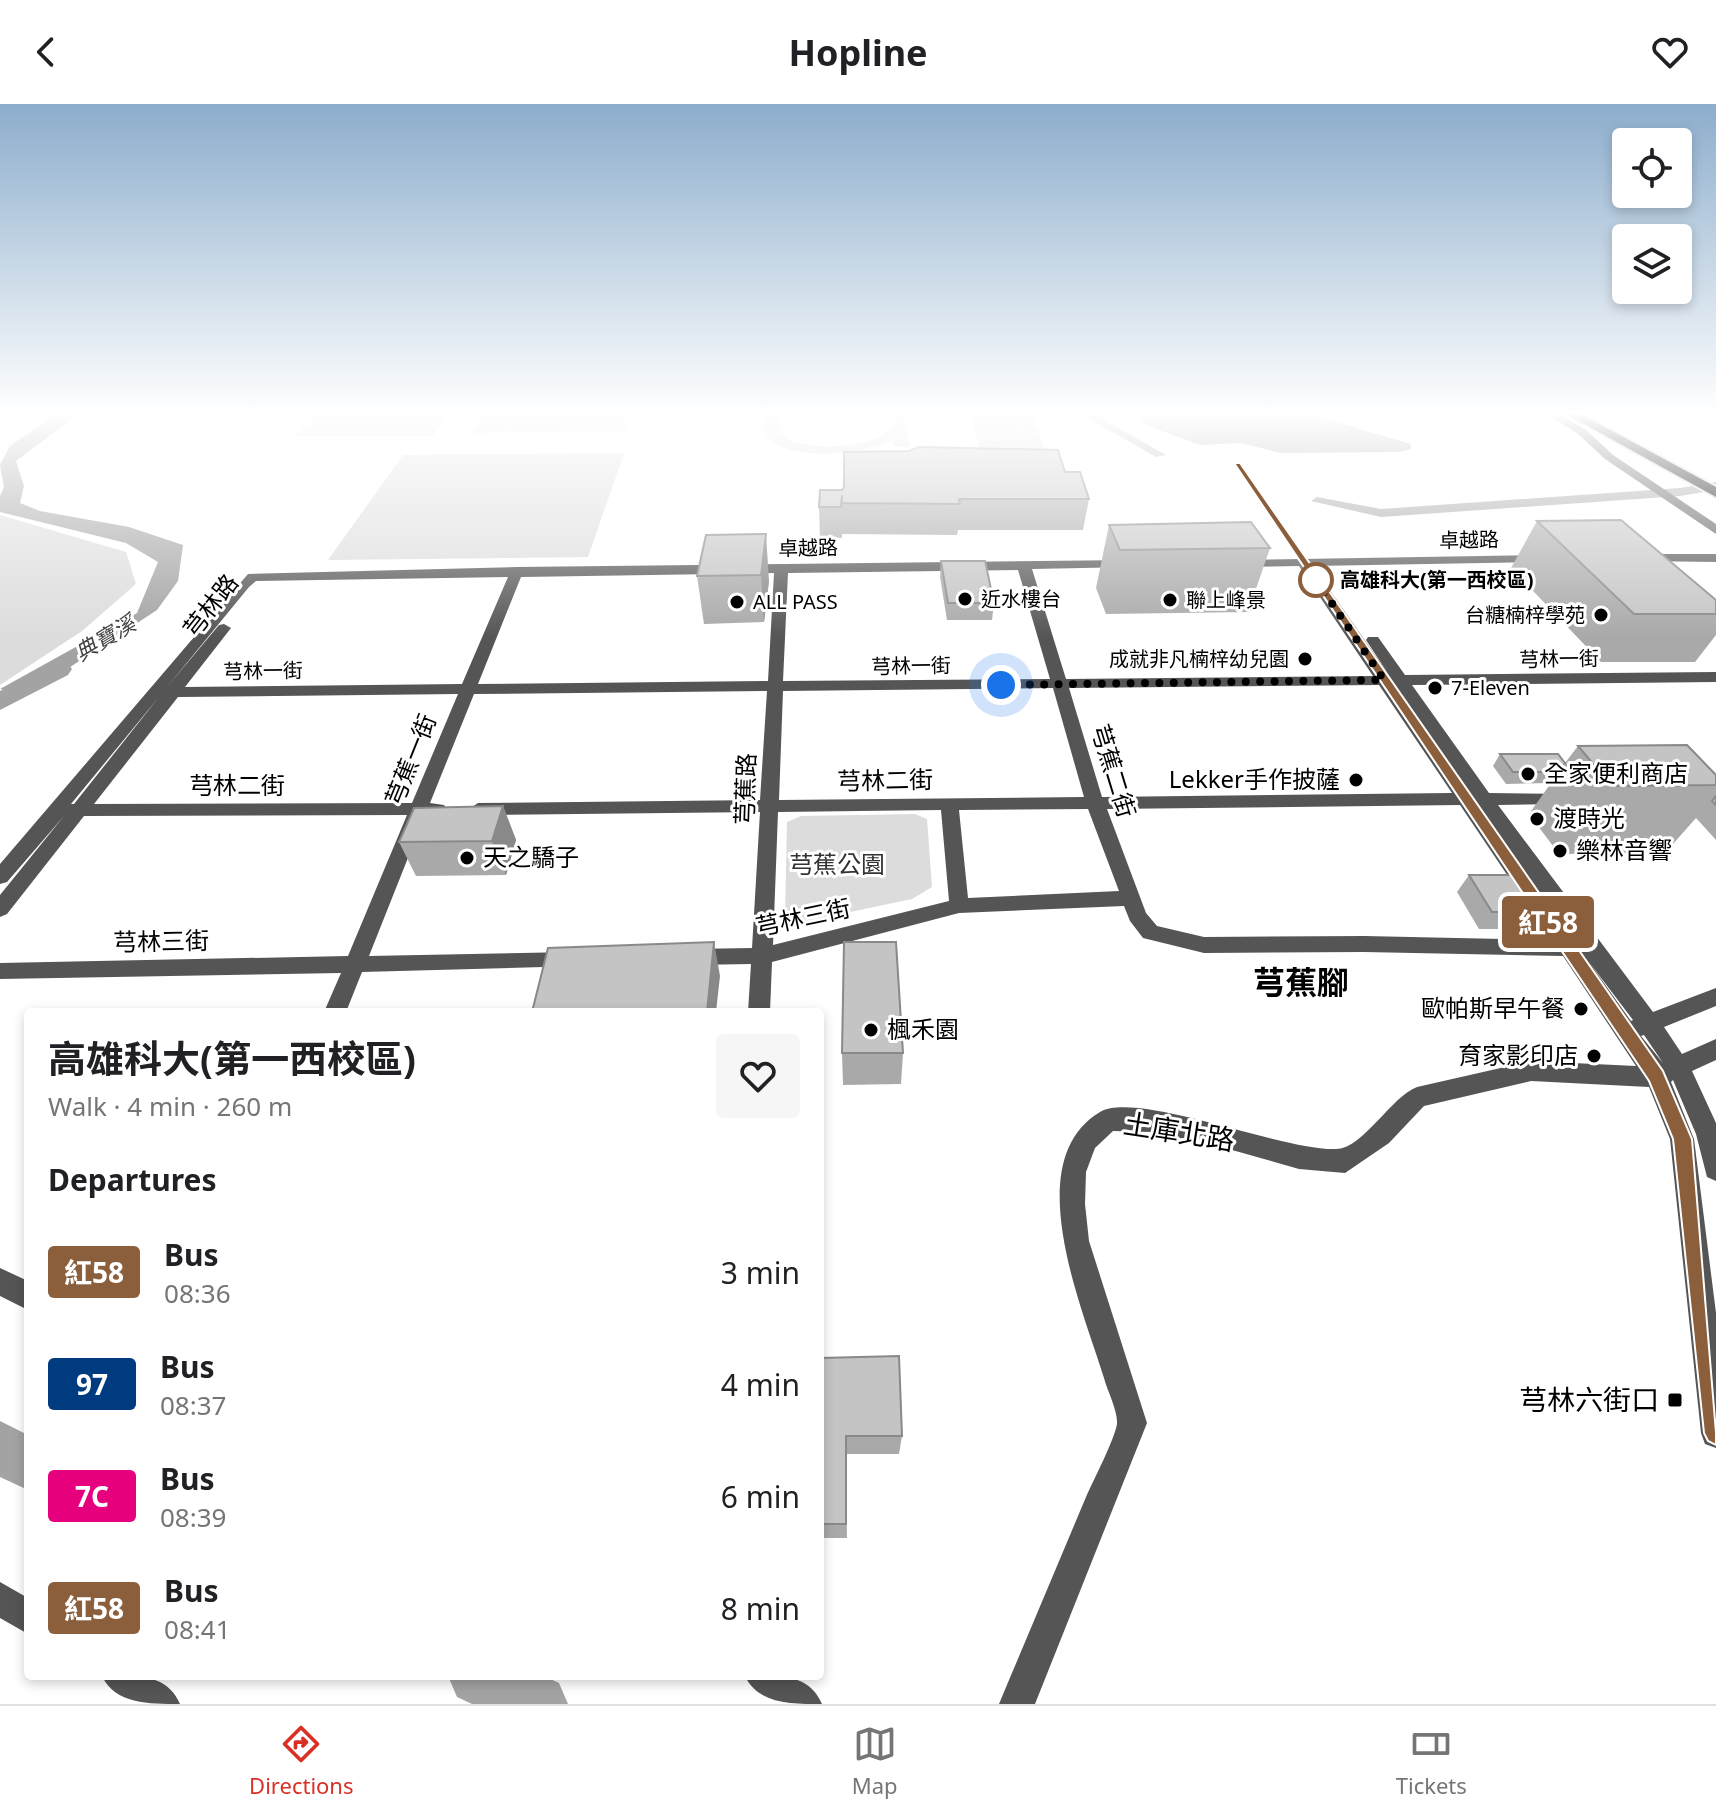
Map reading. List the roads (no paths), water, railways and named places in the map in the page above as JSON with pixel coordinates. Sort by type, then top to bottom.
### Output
[{"type":"street","points":[[1654,488],[1716,530]]},
{"type":"street","points":[[1624,559],[1716,558]]},
{"type":"street","name":"卓越路","points":[[1226,563],[1554,559]]},
{"type":"street","points":[[1310,562],[1475,799],[1591,949],[1667,1070],[1682,1139],[1716,1433]]},
{"type":"street","name":"卓越路","points":[[266,575],[1148,564]]},
{"type":"street","name":"芎蕉二街","points":[[1024,566],[1095,802],[1131,898]]},
{"type":"street","name":"芎蕉路","points":[[759,1008],[781,568]]},
{"type":"street","name":"芎蕉一街","points":[[337,1008],[517,571]]},
{"type":"street","name":"芎林路","points":[[0,877],[244,584],[253,577],[266,575]]},
{"type":"street","name":"芎林路","points":[[0,909],[266,575]]},
{"type":"street","name":"芎林一街","points":[[154,692],[1716,677]]},
{"type":"street","name":"芎林二街","points":[[54,810],[769,808],[1592,798]]},
{"type":"street","points":[[1475,799],[1567,949],[1639,1027]]},
{"type":"street","points":[[949,804],[959,906]]},
{"type":"street","points":[[1131,898],[1137,916],[1150,932],[1204,945],[1364,944],[1591,949]]},
{"type":"street","name":"芎林三街","points":[[673,958],[763,956],[959,906],[1131,898]]},
{"type":"street","name":"芎林三街","points":[[0,971],[598,959]]},
{"type":"street","points":[[1639,1027],[1716,997]]},
{"type":"street","name":"土庫北路","points":[[1017,1704],[1132,1423],[1076,1241],[1073,1172],[1085,1141],[1108,1120],[1151,1121],[1225,1137],[1299,1158],[1345,1161],[1380,1135],[1417,1097],[1531,1071],[1667,1070],[1716,1049]]},
{"type":"street","points":[[1667,1070],[1706,1096],[1715,1154]]},
{"type":"street","points":[[1682,1139],[1715,1154]]},
{"type":"street","points":[[0,1282],[24,1294]]},
{"type":"street","points":[[0,1599],[24,1614]]},
{"type":"street","points":[[125,1680],[162,1704]]},
{"type":"street","points":[[768,1680],[804,1704]]},
{"type":"water","points":[[4,488],[24,488],[20,503],[40,511],[129,527],[183,545],[178,581],[157,610],[29,694],[0,689],[137,613],[158,562],[126,543],[0,512],[0,496]]},
{"type":"waterway","points":[[1317,501],[1381,513],[1706,488]]},
{"type":"waterway","name":"典寶溪","points":[[0,702],[59,669]]},
{"type":"waterway","name":"典寶溪","points":[[0,1447],[24,1462]]},
{"type":"waterway","name":"典寶溪","points":[[487,1680],[538,1704]]},
{"type":"place","name":"高雄科大(第一西校區)","points":[[1316,580]]},
{"type":"place","name":"近水樓台","points":[[965,599]]},
{"type":"place","name":"聯上峰景","points":[[1170,600]]},
{"type":"place","name":"ALL PASS","points":[[737,602]]},
{"type":"place","name":"台糖楠梓學苑","points":[[1601,615]]},
{"type":"place","name":"成就非凡楠梓幼兒園","points":[[1305,659]]},
{"type":"place","name":"7-Eleven","points":[[1435,688]]},
{"type":"place","name":"全家便利商店","points":[[1528,774]]},
{"type":"place","name":"Lekker手作披薩","points":[[1356,780]]},
{"type":"place","name":"渡時光","points":[[1537,819]]},
{"type":"place","name":"樂林音響","points":[[1560,851]]},
{"type":"place","name":"天之驕子","points":[[467,858]]},
{"type":"place","name":"歐帕斯早午餐","points":[[1581,1009]]},
{"type":"place","name":"楓禾園","points":[[871,1030]]},
{"type":"place","name":"育家影印店","points":[[1594,1056]]},
{"type":"place","name":"芎林六街口","points":[[1675,1400]]},
{"type":"district","name":"芎蕉腳","points":[[1301,983]]},
{"type":"park label","name":"芎蕉公園","points":[[837,865]]}]
